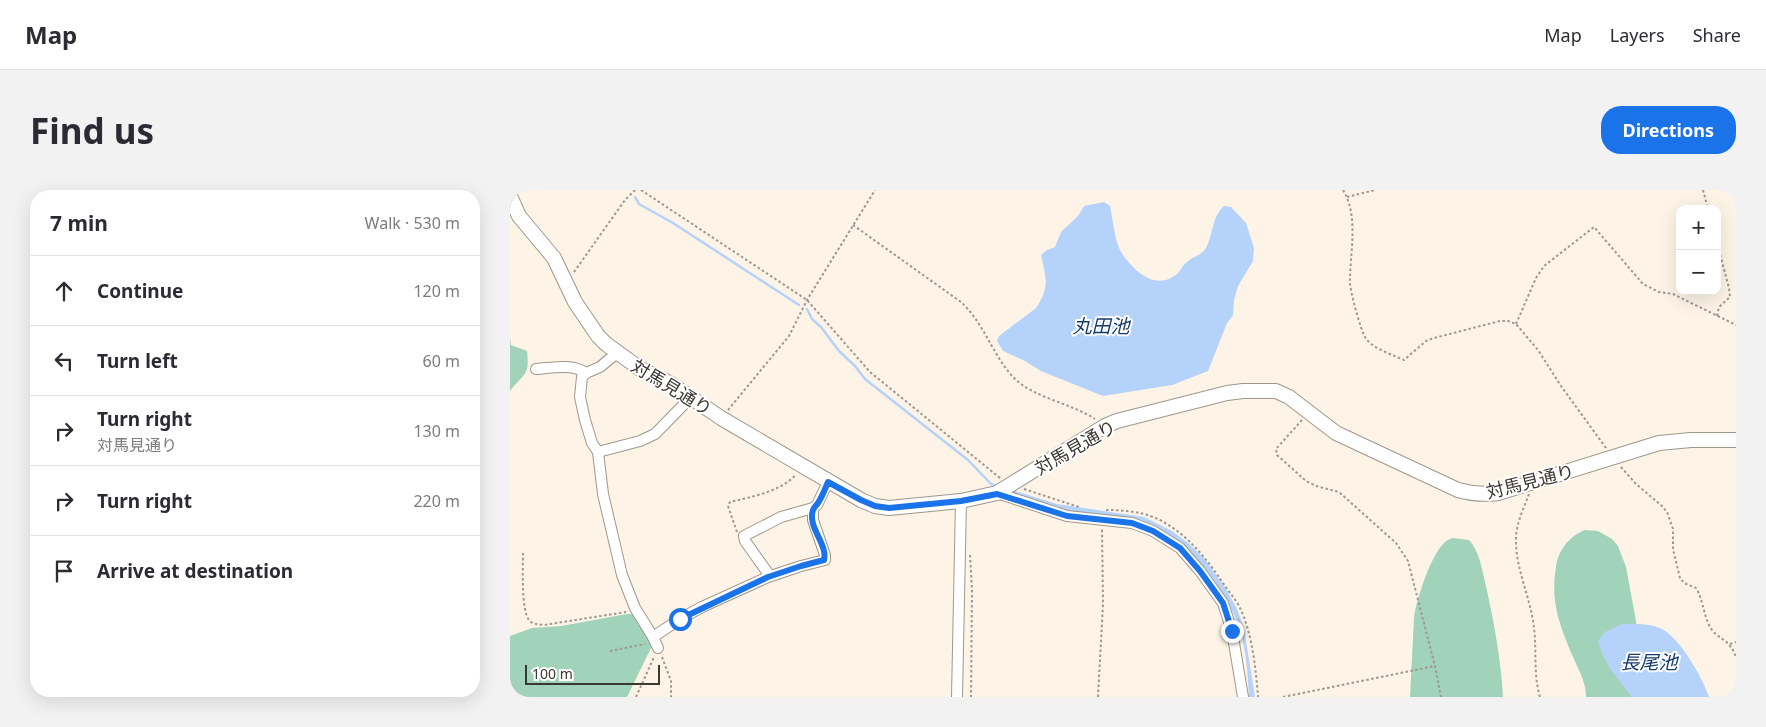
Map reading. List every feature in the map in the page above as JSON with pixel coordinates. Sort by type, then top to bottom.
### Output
[{"type":"street","name":"対馬見通り","points":[[510,196],[519,216],[554,258],[585,318],[598,336],[617,353],[639,368],[692,396],[721,418],[828,482],[875,506],[889,508],[961,501],[997,494],[1105,426],[1117,421],[1244,391],[1276,392],[1289,397],[1348,439],[1458,490],[1485,495],[1535,483],[1659,444],[1691,440],[1736,440]]},
{"type":"street","points":[[617,353],[600,367],[586,373],[582,377],[580,397],[590,435],[598,452],[603,494],[618,563],[635,608],[655,642],[662,630],[687,615],[770,576],[824,560],[825,554],[813,520],[813,508]]},
{"type":"street","points":[[536,369],[570,366],[586,373]]},
{"type":"street","points":[[598,452],[640,441],[655,434],[692,396]]},
{"type":"street","points":[[770,576],[744,538],[746,534],[781,517],[813,508],[817,505],[828,482]]},
{"type":"street","points":[[997,494],[1067,516],[1132,523],[1153,531],[1180,548],[1200,571],[1223,603],[1232,631],[1243,697]]},
{"type":"street","points":[[957,697],[961,501]]},
{"type":"path","points":[[566,284],[625,200],[635,190]]},
{"type":"path","points":[[641,190],[807,300],[870,372],[1004,481],[1070,505],[1085,508]]},
{"type":"path","points":[[721,418],[789,336],[807,300],[875,190]]},
{"type":"path","points":[[1343,190],[1348,197],[1351,217],[1352,241],[1349,284],[1365,338],[1382,350],[1404,360],[1426,341],[1434,338],[1500,321],[1516,324],[1538,350],[1561,386],[1614,458],[1636,484],[1667,512],[1673,529],[1673,549],[1680,578],[1684,583],[1696,588],[1711,628],[1718,638],[1730,644],[1736,657]]},
{"type":"path","points":[[1348,197],[1375,190]]},
{"type":"path","points":[[1702,190],[1707,205]]},
{"type":"path","points":[[853,225],[971,311],[996,353],[1014,378],[1024,386],[1090,416],[1105,426]]},
{"type":"path","points":[[1516,324],[1536,278],[1544,266],[1594,227],[1643,284],[1659,292],[1673,294],[1736,325]]},
{"type":"path","points":[[1717,316],[1720,307],[1730,297],[1730,288],[1719,250]]},
{"type":"path","points":[[1309,412],[1276,449],[1277,455],[1306,481],[1316,486],[1339,492],[1396,543],[1408,561],[1441,697]]},
{"type":"path","points":[[744,538],[738,535],[728,506],[730,502],[756,497],[786,484],[802,466]]},
{"type":"path","points":[[1535,483],[1517,527],[1516,553],[1534,628],[1536,678],[1540,697]]},
{"type":"path","points":[[1100,510],[1145,514],[1170,526],[1208,560],[1240,608],[1252,652],[1258,697]]},
{"type":"path","points":[[1098,697],[1102,604],[1102,521]]},
{"type":"path","points":[[970,549],[972,590],[971,697]]},
{"type":"path","points":[[523,553],[522,585],[526,612],[528,619],[534,624],[544,625],[609,615],[635,608]]},
{"type":"path","points":[[610,652],[655,642]]},
{"type":"path","points":[[636,697],[655,642]]},
{"type":"path","points":[[655,642],[671,681],[671,697]]},
{"type":"path","points":[[1730,644],[1736,642]]},
{"type":"path","points":[[1283,697],[1435,666]]},
{"type":"green space","points":[[510,338],[511,345],[527,351],[528,365],[525,374],[510,391]]},
{"type":"green space","points":[[1585,530],[1598,531],[1612,539],[1618,546],[1626,567],[1650,697],[1586,697],[1583,681],[1560,624],[1554,591],[1554,580],[1559,555],[1569,540]]},
{"type":"green space","points":[[1453,538],[1469,540],[1476,550],[1480,562],[1497,641],[1503,697],[1410,697],[1414,617],[1418,600],[1438,550],[1447,540]]},
{"type":"green space","points":[[634,614],[652,646],[627,697],[510,697],[510,636],[532,628],[561,626]]},
{"type":"water","name":"丸田池","points":[[1104,202],[1110,206],[1118,245],[1125,258],[1138,271],[1153,280],[1170,279],[1187,262],[1204,251],[1217,215],[1224,206],[1231,207],[1246,223],[1254,248],[1253,261],[1238,286],[1234,300],[1233,315],[1227,323],[1208,371],[1172,385],[1103,396],[1041,371],[1003,351],[997,341],[999,336],[1036,308],[1043,294],[1046,282],[1041,255],[1055,247],[1061,232],[1078,216],[1084,206]]},
{"type":"water","points":[[1012,490],[1057,504],[1144,517],[1172,531],[1188,543],[1204,558],[1226,589],[1237,609],[1244,629],[1255,697],[1249,697],[1244,645],[1236,618],[1220,590],[1188,550],[1177,541],[1159,532],[1066,511],[1007,494]]},
{"type":"water","name":"長尾池","points":[[1622,624],[1651,625],[1667,632],[1675,639],[1689,658],[1709,697],[1632,697],[1608,664],[1598,641],[1605,632]]},
{"type":"waterway","points":[[635,197],[639,204],[673,223],[799,305]]},
{"type":"waterway","points":[[807,309],[812,319],[865,379],[968,460],[991,484],[998,487]]},
{"type":"route","points":[[680,619],[768,577],[824,560],[826,558],[825,554],[812,514],[813,508],[817,505],[828,482],[875,506],[889,508],[961,501],[997,494],[1067,516],[1132,523],[1153,531],[1180,548],[1200,571],[1223,603],[1232,631]]}]
